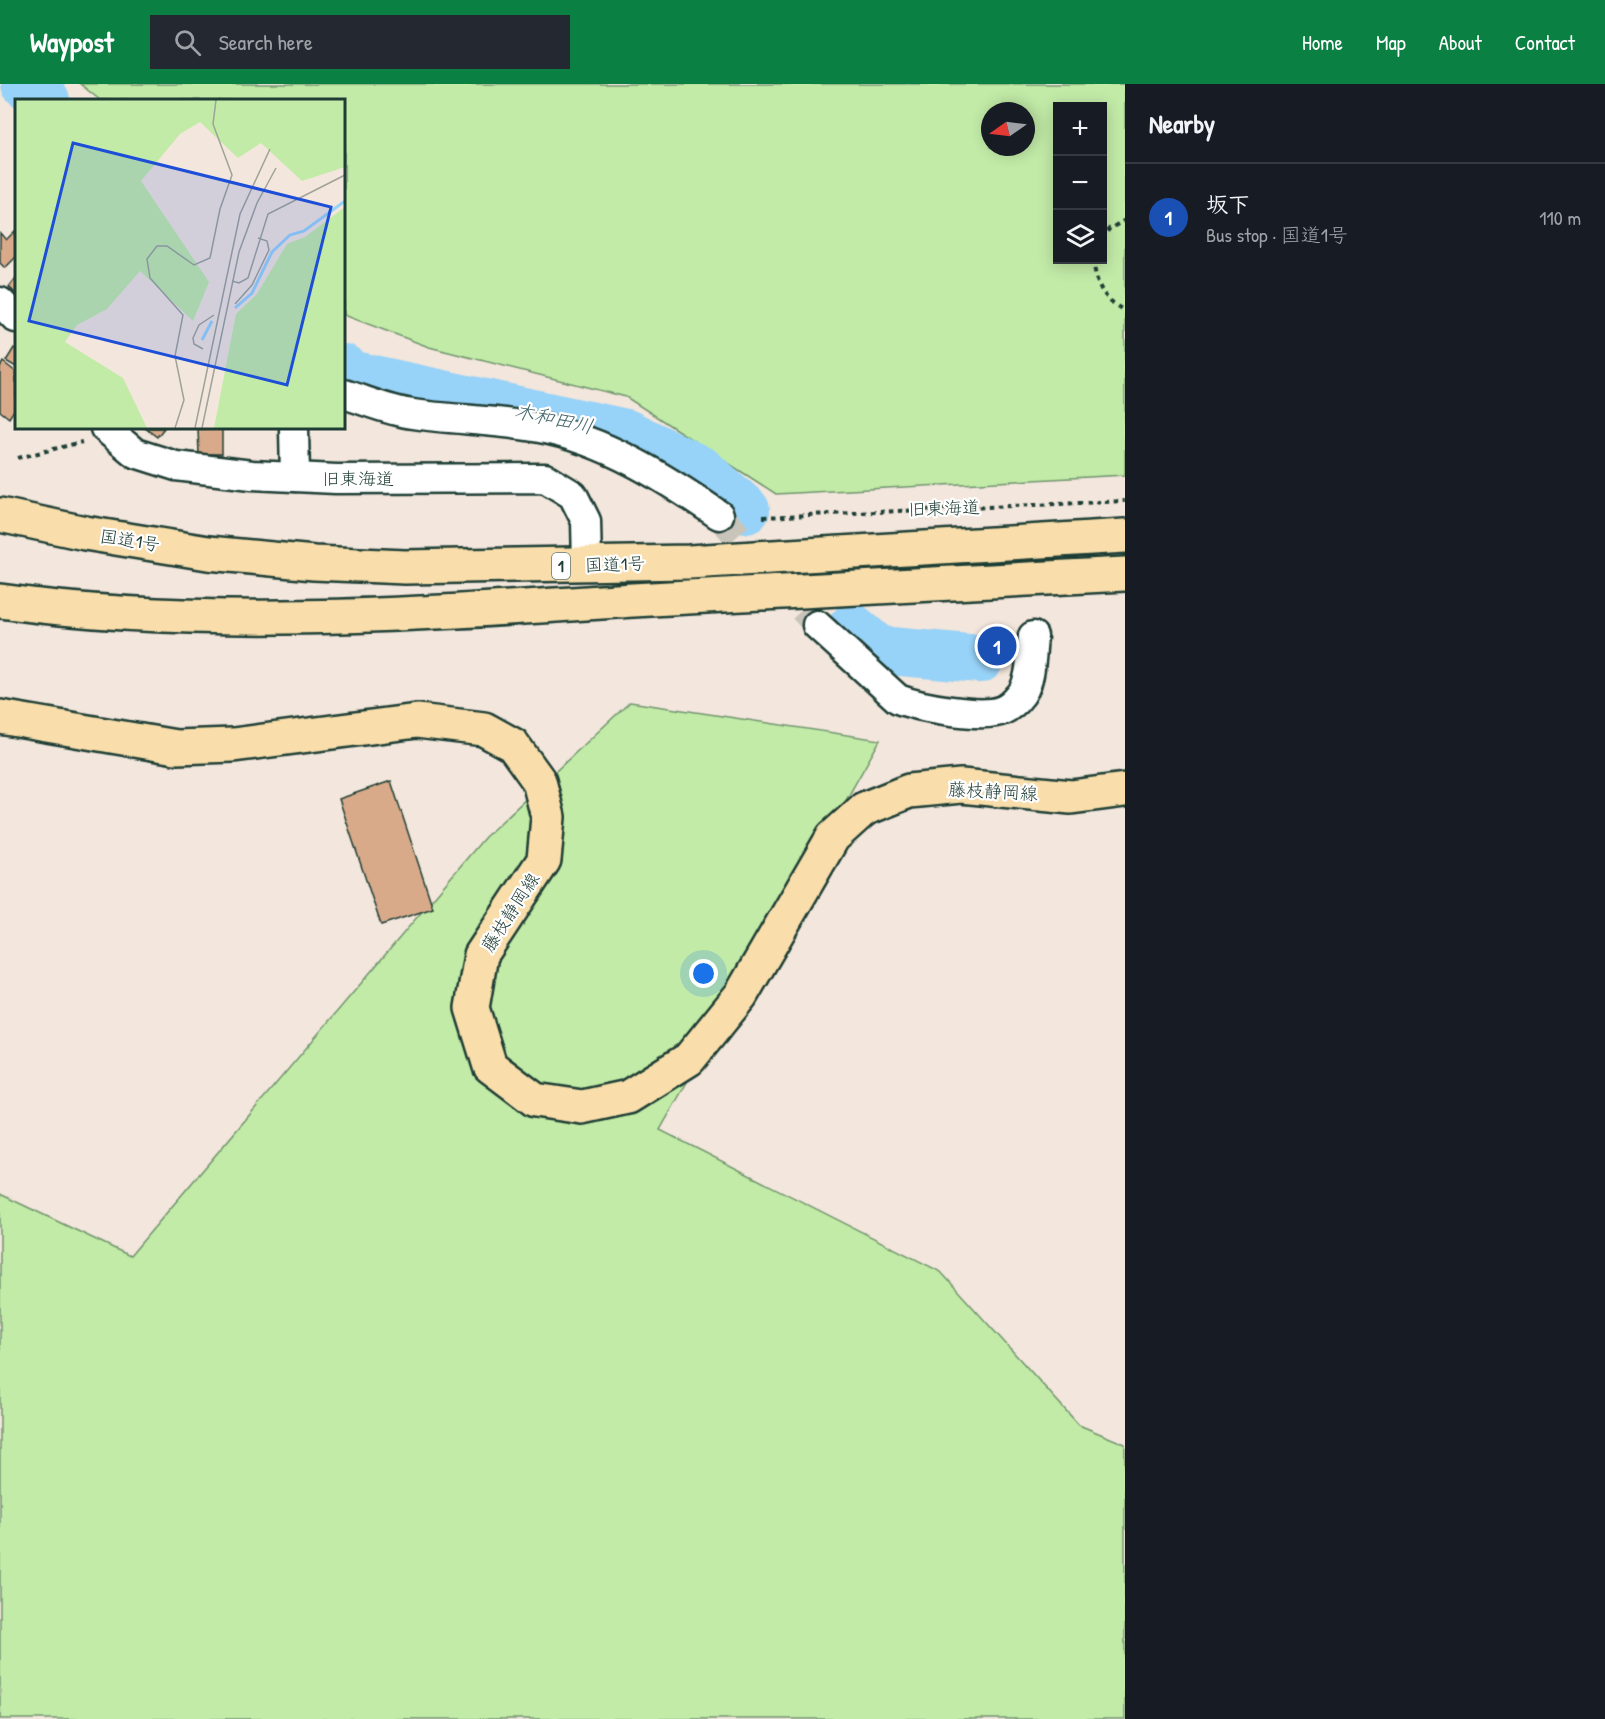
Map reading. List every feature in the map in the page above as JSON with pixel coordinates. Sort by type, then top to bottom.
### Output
[{"type":"main road","name":"国道1号","points":[[0,515],[85,533],[208,553],[314,563],[405,567],[586,551],[834,555],[1125,536]]},
{"type":"main road","name":"国道1号","points":[[0,601],[70,611],[173,616],[423,614],[1125,574]]},
{"type":"main road","name":"藤枝静岡線","points":[[0,717],[176,747],[233,745],[417,720],[484,729],[513,745],[539,781],[548,817],[544,860],[481,955],[472,1008],[490,1066],[535,1100],[582,1107],[627,1097],[689,1059],[741,995],[833,837],[864,809],[909,791],[961,786],[1071,797],[1125,790]]},
{"type":"street","points":[[0,302],[15,317]]},
{"type":"street","points":[[345,394],[375,406],[412,414],[542,428],[583,441],[635,463],[682,489],[719,515]]},
{"type":"street","points":[[294,429],[295,477]]},
{"type":"street","name":"旧東海道","points":[[106,430],[135,453],[176,466],[295,477],[545,478],[573,495],[586,521],[586,551]]},
{"type":"street","points":[[817,625],[898,699],[913,704],[986,713],[1003,710],[1020,697],[1028,678],[1033,636]]},
{"type":"path","points":[[1107,232],[1125,220]]},
{"type":"path","points":[[1093,264],[1096,285],[1115,305],[1125,311]]},
{"type":"path","points":[[18,458],[76,445],[106,430]]},
{"type":"path","name":"旧東海道","points":[[763,517],[1125,501]]},
{"type":"green space","points":[[80,84],[1125,84],[1125,475],[776,494],[626,397],[429,347],[345,315],[345,99],[99,99]]},
{"type":"green space","points":[[630,702],[880,740],[660,1130],[941,1272],[1079,1425],[1125,1444],[1125,1719],[0,1719],[0,1194],[130,1256],[485,837]]},
{"type":"building","points":[[15,231],[15,258],[5,268],[0,263],[0,233],[6,240]]},
{"type":"building","points":[[15,279],[15,293],[9,287]]},
{"type":"building","points":[[14,348],[15,366],[6,361]]},
{"type":"building","points":[[3,362],[15,371],[15,409],[9,418],[0,411],[0,367]]},
{"type":"building","points":[[146,429],[163,429],[157,437]]},
{"type":"building","points":[[198,429],[222,429],[222,454],[199,454]]},
{"type":"building","points":[[391,781],[433,908],[381,925],[339,799]]},
{"type":"waterway","name":"木和田川","points":[[25,84],[45,99]]},
{"type":"waterway","name":"木和田川","points":[[345,369],[354,375],[626,433],[701,470],[746,510]]},
{"type":"waterway","name":"木和田川","points":[[852,627],[879,650],[980,659]]},
{"type":"tunnel","points":[[719,515],[817,625]]},
{"type":"place","name":"坂下","points":[[997,646]]}]
